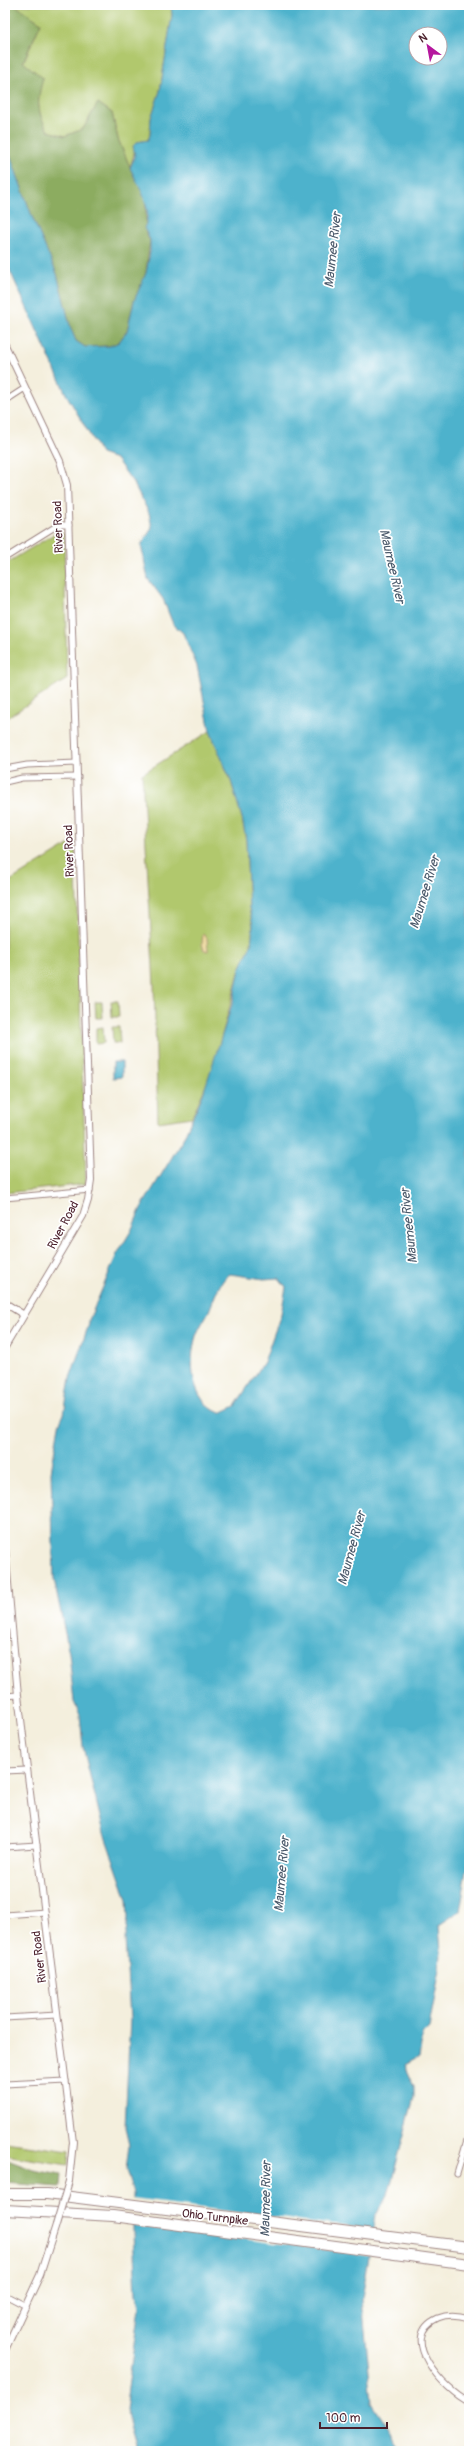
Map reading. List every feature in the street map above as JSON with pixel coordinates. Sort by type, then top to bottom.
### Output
[{"type":"highway","name":"Ohio Turnpike","points":[[5,2194],[47,2194],[469,2247]]},
{"type":"highway","name":"Ohio Turnpike","points":[[5,2210],[112,2216],[469,2264]]},
{"type":"street","name":"River Road","points":[[5,345],[65,473],[69,525],[78,777],[90,1190],[83,1216],[5,1347]]},
{"type":"street","points":[[5,401],[26,388]]},
{"type":"street","points":[[5,558],[58,525],[69,525]]},
{"type":"street","points":[[5,769],[28,765],[77,763]]},
{"type":"street","points":[[5,782],[22,778],[78,777]]},
{"type":"street","points":[[5,1198],[90,1190]]},
{"type":"street","points":[[5,1303],[24,1315]]},
{"type":"street","name":"River Road","points":[[5,1549],[8,1620],[73,2142],[69,2181],[40,2276],[5,2350]]},
{"type":"street","points":[[5,1696],[18,1695]]},
{"type":"street","points":[[5,1771],[27,1770]]},
{"type":"street","points":[[5,1847],[37,1845]]},
{"type":"street","points":[[5,1914],[45,1912]]},
{"type":"street","points":[[5,2018],[57,2015]]},
{"type":"street","points":[[5,2084],[66,2081]]},
{"type":"street","points":[[457,2174],[469,2133]]},
{"type":"street","points":[[5,2295],[26,2306]]},
{"type":"street","points":[[469,2318],[449,2316],[436,2319],[426,2329],[422,2344],[430,2366],[438,2378],[456,2394],[469,2402]]},
{"type":"green space","points":[[5,5],[15,5],[41,23],[23,62],[43,78],[39,105],[41,117],[48,131],[65,136],[83,129],[98,103],[112,113],[118,139],[134,176],[141,187],[146,202],[146,235],[150,240],[146,273],[134,301],[127,331],[119,342],[110,346],[85,347],[76,341],[71,329],[57,274],[33,219],[5,141]]},
{"type":"green space","points":[[15,5],[171,5],[172,15],[160,91],[151,118],[150,135],[148,140],[137,142],[130,168],[118,139],[112,113],[98,103],[83,129],[65,136],[48,131],[41,117],[39,105],[39,93],[42,78],[23,63],[41,23]]},
{"type":"green space","points":[[59,531],[64,534],[67,679],[5,719],[5,564]]},
{"type":"green space","points":[[210,731],[231,781],[242,818],[246,840],[249,908],[253,925],[251,945],[240,969],[212,1072],[192,1117],[158,1122],[154,985],[142,774]]},
{"type":"green space","points":[[75,841],[86,1184],[5,1193],[5,884]]},
{"type":"green space","points":[[111,1001],[118,1001],[119,1017],[112,1017]]},
{"type":"green space","points":[[95,1002],[102,1002],[103,1018],[96,1018]]},
{"type":"green space","points":[[103,1027],[104,1043],[96,1044],[96,1028]]},
{"type":"green space","points":[[112,1027],[119,1027],[120,1043],[113,1043]]},
{"type":"green space","points":[[5,2142],[69,2151],[68,2165],[5,2155]]},
{"type":"green space","points":[[5,2159],[34,2170],[61,2175],[60,2187],[5,2183]]},
{"type":"sand","points":[[203,934],[207,938],[208,951],[204,950],[202,944]]},
{"type":"water","name":"Maumee River","points":[[171,5],[469,5],[469,1859],[460,1911],[439,1925],[441,1952],[440,1969],[429,2028],[423,2034],[419,2057],[405,2065],[414,2086],[414,2097],[389,2191],[376,2215],[362,2299],[372,2403],[403,2451],[137,2451],[125,2410],[139,2308],[136,2294],[133,2194],[126,2170],[129,2145],[125,2128],[130,2018],[125,1939],[128,1918],[127,1899],[104,1833],[83,1747],[80,1715],[74,1702],[69,1653],[54,1579],[51,1472],[59,1425],[64,1414],[70,1378],[89,1324],[89,1320],[117,1254],[131,1231],[141,1208],[183,1139],[203,1094],[233,1001],[240,969],[251,945],[253,925],[249,908],[246,840],[242,818],[231,781],[210,731],[197,666],[183,633],[173,624],[163,599],[148,579],[141,545],[152,528],[149,513],[134,484],[116,459],[101,454],[66,394],[5,260],[5,141],[33,219],[57,274],[71,329],[76,341],[85,347],[110,346],[119,342],[127,331],[134,301],[146,273],[150,252],[150,240],[144,228],[147,220],[146,205],[141,189],[130,168],[135,156],[133,146],[137,142],[148,140],[150,135],[151,118],[160,91],[172,15]],"holes":[[[230,1274],[264,1279],[279,1278],[286,1287],[281,1314],[264,1362],[235,1406],[220,1413],[210,1408],[203,1400],[194,1380],[192,1357],[196,1336],[220,1286],[226,1277]]]},
{"type":"water","points":[[113,1062],[122,1062],[122,1077],[113,1078]]},
{"type":"pier","points":[[131,2199],[375,2230],[370,2255],[131,2225]]}]
